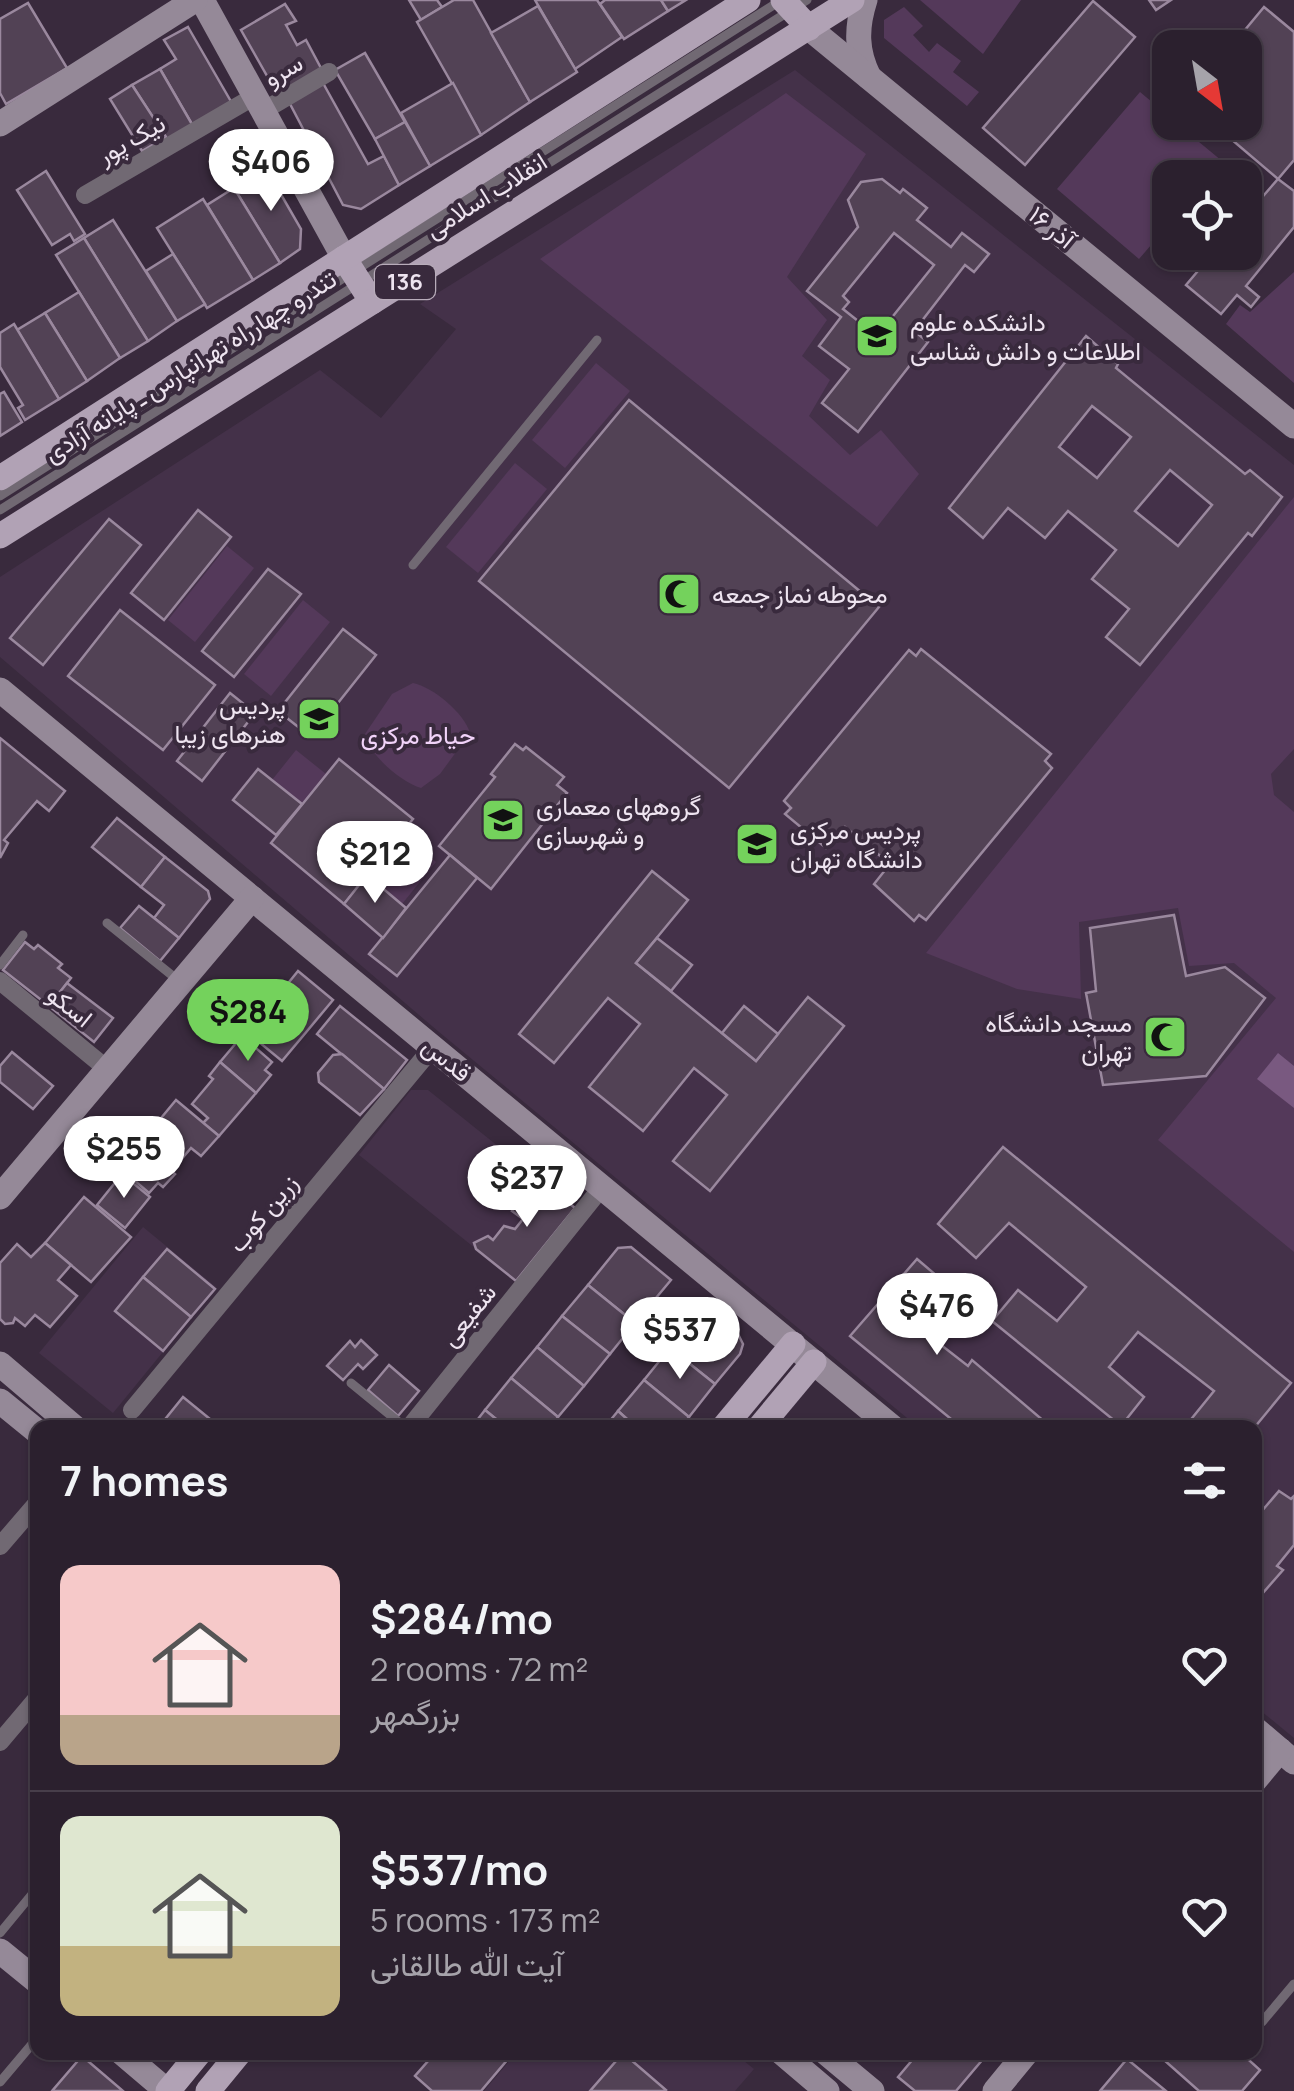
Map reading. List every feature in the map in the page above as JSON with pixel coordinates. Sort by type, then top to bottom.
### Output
[{"type":"main road","name":"انقلاب اسلامی","points":[[0,536],[748,0]]},
{"type":"main road","name":"انقلاب اسلامی","points":[[0,478],[357,279],[795,7],[852,0]]},
{"type":"main road","points":[[730,1420],[793,1344]]},
{"type":"main road","points":[[765,1420],[814,1362]]},
{"type":"main road","points":[[168,2091],[193,2060]]},
{"type":"main road","points":[[208,2091],[233,2060]]},
{"type":"street","points":[[0,124],[198,0],[357,279]]},
{"type":"street","points":[[865,0],[859,19],[858,55],[869,77]]},
{"type":"street","name":"۱۶ آذر","points":[[795,7],[869,77],[1294,426]]},
{"type":"street","name":"سرو","points":[[259,104],[329,72]]},
{"type":"street","name":"نیک پور","points":[[85,195],[259,104]]},
{"type":"street","name":"قدس","points":[[0,690],[883,1420]]},
{"type":"street","points":[[0,1197],[252,898]]},
{"type":"street","name":"اسکو","points":[[0,981],[108,1070]]},
{"type":"street","name":"زرین کوب","points":[[132,1410],[433,1047]]},
{"type":"street","name":"شفیعی","points":[[413,1420],[602,1187]]},
{"type":"street","points":[[0,1364],[66,1420]]},
{"type":"street","points":[[0,1401],[30,1425]]},
{"type":"street","points":[[0,1546],[30,1511]]},
{"type":"street","points":[[0,1742],[30,1706]]},
{"type":"street","points":[[1262,1736],[1287,1756],[1262,1775]]},
{"type":"street","points":[[0,1950],[30,1975]]},
{"type":"street","points":[[131,2060],[168,2091]]},
{"type":"street","points":[[790,2060],[827,2091]]},
{"type":"street","points":[[835,2060],[872,2091]]},
{"type":"street","points":[[995,2091],[1020,2060]]},
{"type":"lane","points":[[0,496],[795,7]]},
{"type":"lane","name":"تندرو چهارراه تهرانپارس ـ پایانه آزادی","points":[[0,510],[357,279]]},
{"type":"lane","points":[[414,565],[596,340]]},
{"type":"lane","points":[[107,923],[181,983]]},
{"type":"lane","points":[[0,965],[23,935]]},
{"type":"lane","points":[[351,1383],[397,1420]]},
{"type":"lane","points":[[0,1933],[30,1896]]},
{"type":"lane","points":[[1262,2022],[1294,1984]]},
{"type":"lane","points":[[0,2082],[30,2046]]},
{"type":"shaded area","name":"پردیس مرکزی دانشگاه‌ تهران","points":[[795,70],[1294,465],[1294,1738],[1262,1712],[1262,1420],[910,1420],[439,1032],[0,657],[0,577],[320,370],[381,418],[456,329],[420,304]]},
{"type":"shaded area","points":[[1278,1053],[1294,1066],[1294,1108],[1257,1079]]},
{"type":"shaded area","points":[[411,1090],[428,1090],[575,1208],[516,1281],[359,1155]]},
{"type":"shaded area","points":[[143,1227],[216,1287],[113,1413],[39,1353]]},
{"type":"shaded area","points":[[510,2060],[743,2060],[754,2069],[735,2091],[484,2091]]},
{"type":"green space","points":[[920,0],[1021,0],[983,54]]},
{"type":"green space","points":[[904,7],[923,26],[913,35],[929,52],[937,43],[961,61],[953,72],[979,92],[967,106],[884,38],[884,20]]},
{"type":"green space","points":[[1140,92],[1152,102],[1152,140],[1197,140],[1221,160],[1152,160],[1152,244],[1139,259],[1057,189]]},
{"type":"green space","points":[[786,93],[866,154],[787,277],[827,320],[802,356],[830,380],[809,416],[850,455],[881,430],[919,474],[877,527],[540,259]]},
{"type":"green space","points":[[1294,272],[1294,383],[1226,324],[1240,305],[1250,312]]},
{"type":"green space","points":[[596,363],[630,391],[565,468],[532,440]]},
{"type":"green space","points":[[515,463],[547,489],[478,573],[446,547]]},
{"type":"green space","points":[[1294,497],[1294,749],[1271,774],[1274,795],[1294,812],[1294,1252],[1158,1140],[1276,998],[1234,963],[1189,966],[1178,908],[1079,922],[1081,999],[1017,989],[926,953]]},
{"type":"green space","points":[[227,546],[254,568],[195,642],[168,620]]},
{"type":"green space","points":[[303,600],[330,622],[271,696],[244,674]]},
{"type":"green space","name":"حیاط مرکزی","points":[[413,683],[447,702],[470,733],[440,774],[421,788],[387,767],[365,734],[392,694]]},
{"type":"green space","points":[[296,750],[326,774],[302,804],[272,780]]},
{"type":"green space","points":[[402,834],[436,862],[402,904],[367,875]]},
{"type":"building","points":[[409,0],[437,0],[442,7],[421,20]]},
{"type":"building","points":[[454,0],[473,0],[530,102],[481,135],[417,22]]},
{"type":"building","points":[[535,0],[597,0],[622,37],[575,69]]},
{"type":"building","points":[[605,0],[661,0],[668,11],[624,39],[600,4]]},
{"type":"building","points":[[661,0],[686,0],[668,11]]},
{"type":"building","points":[[1149,0],[1171,0],[1156,10]]},
{"type":"building","points":[[1093,1],[1135,37],[1025,165],[983,128]]},
{"type":"building","points":[[28,3],[67,68],[6,104],[0,93],[0,19]]},
{"type":"building","points":[[285,4],[296,21],[286,25],[297,45],[306,40],[322,70],[279,97],[241,30]]},
{"type":"building","points":[[538,6],[577,72],[530,102],[491,33]]},
{"type":"building","points":[[1264,7],[1294,32],[1294,160],[1278,179],[1262,165],[1262,160],[1256,160],[1232,140],[1262,140],[1262,30],[1245,30]]},
{"type":"building","points":[[188,27],[233,105],[193,126],[160,69],[176,59],[164,40]]},
{"type":"building","points":[[365,53],[405,122],[375,139],[335,70]]},
{"type":"building","points":[[160,69],[193,126],[167,139],[132,85]]},
{"type":"building","points":[[323,83],[368,164],[384,156],[399,185],[361,209],[343,205],[289,102]]},
{"type":"building","points":[[453,83],[481,135],[430,166],[401,113]]},
{"type":"building","points":[[132,85],[166,137],[142,151],[110,99]]},
{"type":"building","points":[[405,122],[430,166],[399,185],[375,139]]},
{"type":"building","points":[[264,165],[301,229],[300,249],[280,263],[234,188]]},
{"type":"building","points":[[46,171],[85,234],[74,241],[70,234],[52,245],[17,190]]},
{"type":"building","name":"دانشکده علوم اطلاعات و دانش شناسی","points":[[882,179],[900,193],[903,189],[927,208],[917,220],[951,247],[962,233],[989,254],[974,272],[965,265],[914,331],[928,342],[858,432],[822,403],[849,369],[819,346],[841,317],[807,291],[858,227],[848,200],[861,182]],"holes":[[[894,233],[934,265],[877,336],[843,309],[849,302],[843,296]]]},
{"type":"building","points":[[1278,179],[1294,191],[1294,227],[1262,266],[1262,197]]},
{"type":"building","points":[[234,188],[280,263],[253,280],[207,205]]},
{"type":"building","points":[[203,199],[253,280],[207,308],[157,228]]},
{"type":"building","points":[[113,220],[177,321],[148,341],[84,238]]},
{"type":"building","points":[[84,238],[148,341],[120,358],[56,255]]},
{"type":"building","points":[[173,254],[205,304],[177,321],[146,271]]},
{"type":"building","points":[[1199,270],[1259,270],[1246,286],[1259,297],[1251,307],[1237,295],[1221,314],[1186,285]]},
{"type":"building","points":[[79,292],[120,358],[87,381],[45,313]]},
{"type":"building","points":[[45,313],[87,381],[59,399],[17,330]]},
{"type":"building","points":[[14,324],[59,399],[25,420],[18,408],[23,405],[0,367],[0,333]]},
{"type":"building","points":[[1086,336],[1118,364],[1116,368],[1245,474],[1250,470],[1282,497],[1140,665],[1106,637],[1129,609],[1092,579],[1116,550],[1068,511],[1045,538],[1008,508],[983,538],[949,508]],"holes":[[[1092,406],[1131,437],[1097,478],[1059,447]],[[1170,470],[1212,505],[1178,546],[1135,511]]]},
{"type":"building","points":[[4,392],[22,422],[0,436],[0,394]]},
{"type":"building","name":"محوطه نماز جمعه","points":[[629,400],[879,607],[729,788],[479,581]]},
{"type":"building","points":[[198,510],[231,537],[164,620],[131,593]]},
{"type":"building","points":[[109,519],[141,545],[43,665],[10,638]]},
{"type":"building","points":[[268,569],[301,594],[234,677],[202,651]]},
{"type":"building","points":[[120,610],[215,685],[163,750],[68,676]]},
{"type":"building","points":[[343,629],[376,655],[311,737],[278,711]]},
{"type":"building","points":[[921,649],[1051,754],[1045,761],[1052,768],[926,920],[919,915],[914,921],[874,884],[890,864],[845,827],[826,848],[785,814],[791,808],[784,801],[909,650],[916,656]]},
{"type":"building","points":[[230,693],[255,713],[202,781],[177,761]]},
{"type":"building","points":[[0,738],[65,791],[49,811],[37,801],[4,840],[8,843],[0,858]]},
{"type":"building","name":"گروههای معماری و شهرسازی","points":[[515,744],[523,750],[526,747],[564,777],[557,785],[567,793],[491,889],[439,846],[495,777],[491,774]]},
{"type":"building","points":[[339,759],[413,819],[344,904],[271,843]]},
{"type":"building","points":[[258,769],[302,804],[276,835],[233,800]]},
{"type":"building","points":[[117,818],[165,857],[141,887],[92,847]]},
{"type":"building","points":[[450,855],[477,878],[397,976],[369,954]]},
{"type":"building","points":[[165,857],[208,891],[210,899],[179,938],[154,918],[164,905],[141,887]]},
{"type":"building","points":[[652,871],[688,900],[636,963],[756,1061],[808,997],[844,1026],[710,1191],[673,1161],[727,1095],[694,1068],[643,1131],[589,1087],[640,1024],[608,998],[554,1063],[519,1034]]},
{"type":"building","points":[[367,875],[406,908],[383,938],[344,904]]},
{"type":"building","points":[[139,906],[179,938],[160,961],[120,928]]},
{"type":"building","name":"مسجد دانشگاه تهران","points":[[1174,915],[1186,976],[1225,967],[1265,998],[1206,1076],[1103,1085],[1086,993],[1096,991],[1090,928]]},
{"type":"building","points":[[657,938],[692,965],[671,991],[636,963]]},
{"type":"building","points":[[25,942],[34,949],[38,945],[62,964],[58,968],[71,978],[49,1006],[3,970]]},
{"type":"building","points":[[298,971],[333,1000],[282,1061],[248,1033]]},
{"type":"building","points":[[67,983],[113,1018],[94,1042],[49,1006]]},
{"type":"building","points":[[340,1006],[407,1060],[384,1089],[317,1034]]},
{"type":"building","points":[[744,1006],[778,1034],[756,1061],[722,1033]]},
{"type":"building","points":[[242,1036],[272,1062],[265,1070],[271,1075],[256,1093],[220,1062]]},
{"type":"building","points":[[12,1052],[53,1086],[33,1109],[0,1082],[0,1066]]},
{"type":"building","points":[[342,1054],[384,1089],[360,1115],[319,1082],[318,1073],[333,1055]]},
{"type":"building","points":[[220,1062],[256,1093],[219,1136],[203,1123],[208,1118],[192,1104],[213,1079],[209,1076]]},
{"type":"building","points":[[176,1100],[219,1136],[201,1156],[191,1148],[174,1168],[142,1141]]},
{"type":"building","points":[[1003,1147],[1291,1383],[1261,1420],[1190,1420],[1214,1391],[1138,1332],[1109,1367],[1144,1397],[1126,1420],[1114,1420],[992,1321],[1018,1290],[1057,1321],[1086,1287],[1009,1223],[976,1258],[938,1224]]},
{"type":"building","points":[[154,1156],[175,1174],[163,1187],[158,1183],[149,1193],[134,1180]]},
{"type":"building","points":[[122,1174],[150,1197],[125,1228],[97,1205]]},
{"type":"building","points":[[538,1178],[575,1208],[516,1281],[476,1249],[474,1243],[488,1236],[493,1240],[504,1226],[515,1229],[523,1219],[512,1211]]},
{"type":"building","points":[[84,1197],[131,1237],[91,1282],[45,1243]]},
{"type":"building","points":[[45,1243],[71,1265],[58,1280],[77,1296],[50,1327],[35,1315],[25,1326],[15,1318],[13,1323],[5,1324],[0,1319],[0,1263],[17,1244],[31,1257]]},
{"type":"building","points":[[631,1247],[671,1280],[635,1323],[588,1285],[618,1248]]},
{"type":"building","points":[[167,1249],[215,1289],[191,1317],[143,1277]]},
{"type":"building","points":[[917,1259],[951,1288],[918,1327],[968,1366],[972,1360],[1043,1420],[952,1420],[850,1336]]},
{"type":"building","points":[[143,1277],[191,1317],[163,1351],[115,1311]]},
{"type":"building","points":[[588,1285],[635,1323],[610,1354],[562,1316]]},
{"type":"building","points":[[704,1306],[738,1334],[743,1344],[740,1354],[715,1384],[670,1348]]},
{"type":"building","points":[[562,1316],[610,1354],[584,1386],[537,1347]]},
{"type":"building","points":[[361,1340],[377,1355],[363,1369],[358,1364],[343,1380],[327,1366],[350,1341],[355,1347]]},
{"type":"building","points":[[537,1347],[584,1386],[558,1417],[511,1378]]},
{"type":"building","points":[[670,1348],[715,1384],[689,1417],[644,1380]]},
{"type":"building","points":[[389,1365],[419,1391],[398,1416],[368,1390]]},
{"type":"building","points":[[511,1378],[558,1417],[497,1420],[485,1410]]},
{"type":"building","points":[[644,1380],[689,1417],[628,1420],[618,1411]]},
{"type":"building","points":[[183,1397],[211,1420],[164,1420]]},
{"type":"building","points":[[485,1410],[497,1420],[477,1420]]},
{"type":"building","points":[[618,1411],[628,1420],[611,1420]]},
{"type":"building","points":[[1279,1491],[1291,1499],[1294,1496],[1294,1545],[1277,1566],[1283,1570],[1262,1594],[1262,1511]]},
{"type":"building","points":[[79,2060],[87,2060],[123,2091],[52,2091]]},
{"type":"building","points":[[429,2060],[507,2060],[481,2091],[432,2091],[415,2076]]},
{"type":"building","points":[[617,2060],[631,2060],[666,2090],[665,2091],[590,2091]]},
{"type":"building","points":[[912,2060],[982,2060],[956,2091],[915,2091],[898,2077]]},
{"type":"building","points":[[1128,2060],[1166,2091],[1100,2091]]},
{"type":"building","points":[[1164,2060],[1249,2060],[1260,2070],[1242,2091],[1199,2091]]},
{"type":"place","name":"دانشکده علوم اطلاعات و دانش شناسی","points":[[877,336]]},
{"type":"place","name":"محوطه نماز جمعه","points":[[679,594]]},
{"type":"place","name":"پردیس هنرهای زیبا","points":[[319,719]]},
{"type":"place","name":"گروههای معماری و شهرسازی","points":[[503,820]]},
{"type":"place","name":"پردیس مرکزی دانشگاه‌ تهران","points":[[757,844]]},
{"type":"place","name":"مسجد دانشگاه تهران","points":[[1165,1037]]}]
